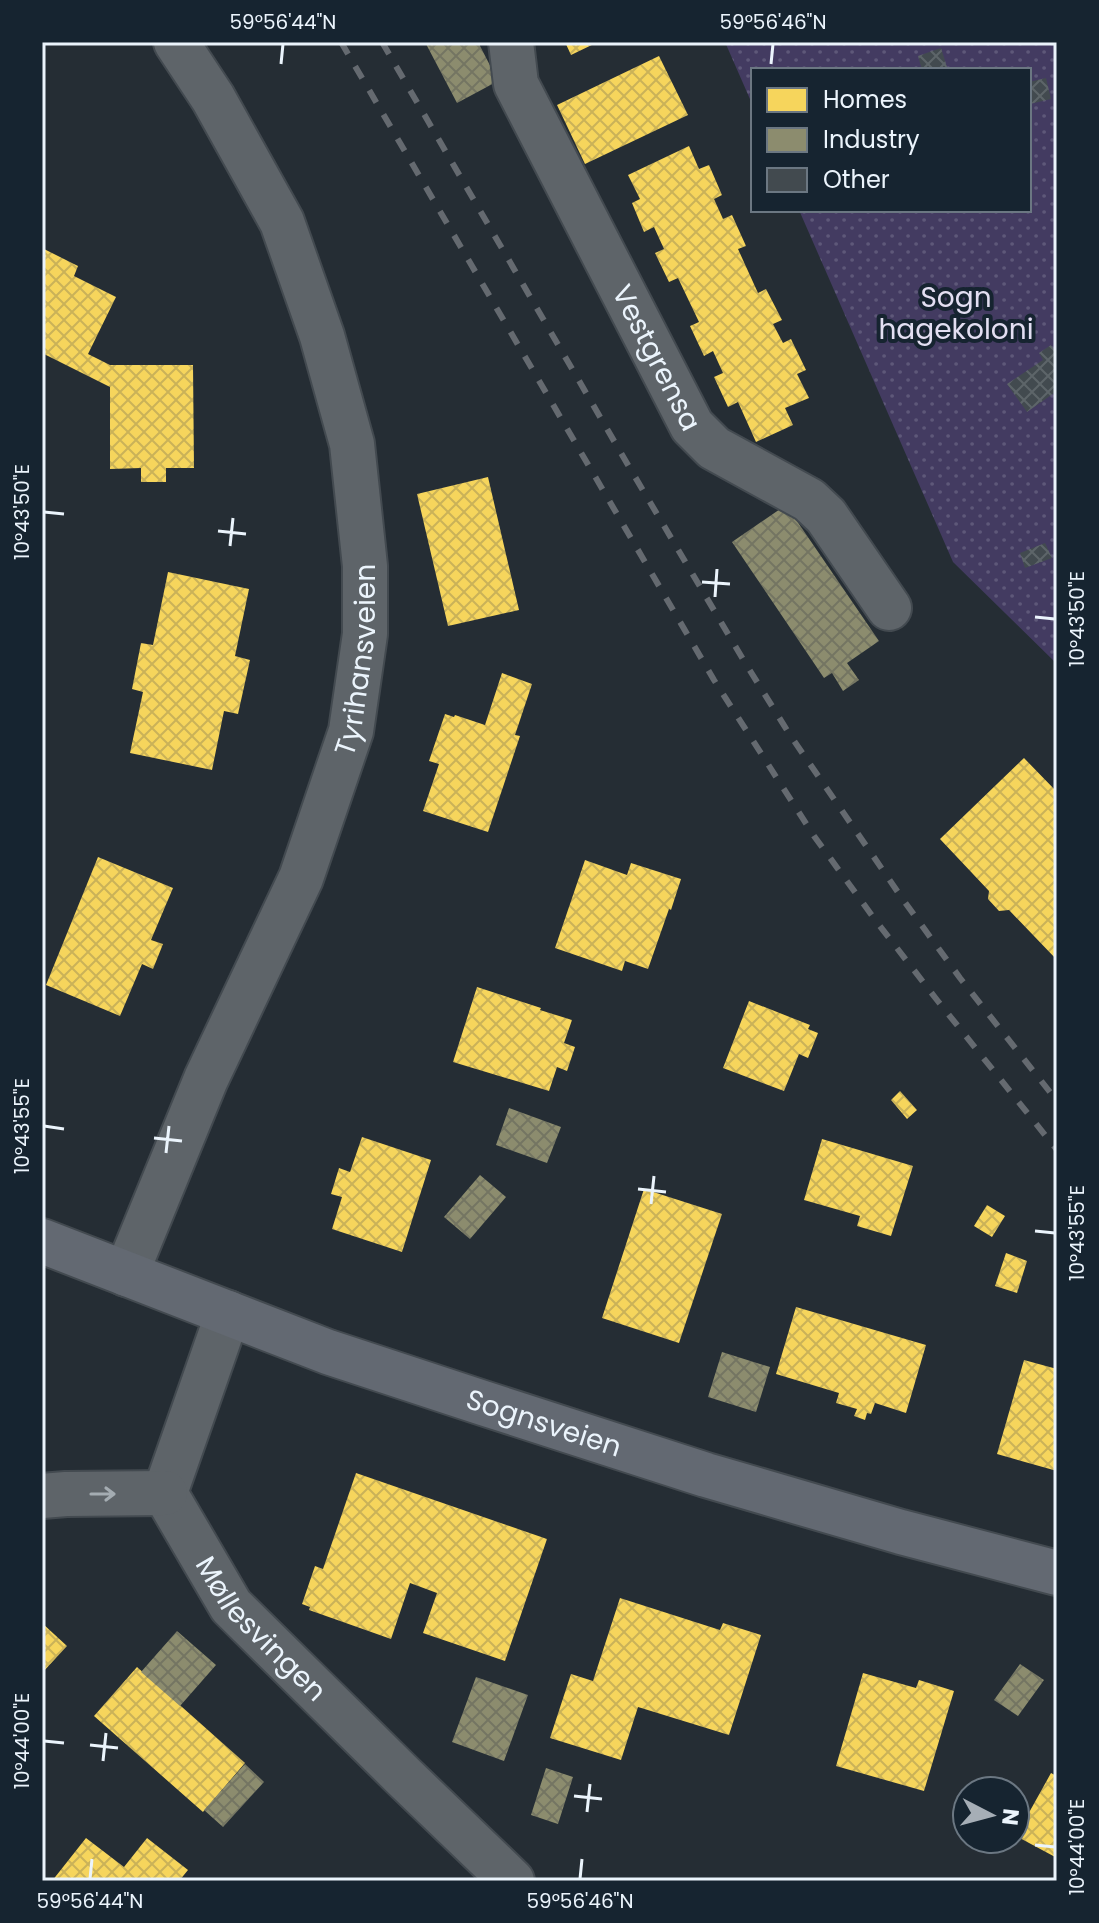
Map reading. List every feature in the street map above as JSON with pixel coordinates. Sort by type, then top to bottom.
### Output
[{"type":"main road","name":"Sognsveien","points":[[42,1241],[328,1352],[706,1475],[901,1532],[1057,1573]]},
{"type":"street","name":"Tyrihansveien","points":[[126,1274],[206,1079],[301,878],[351,731],[365,634],[365,566],[352,444],[322,336],[282,222],[213,98],[176,42]]},
{"type":"street","name":"Vestgrensa","points":[[511,42],[516,84],[692,426],[714,448],[809,500],[826,516],[889,608]]},
{"type":"street","points":[[42,1496],[165,1493],[228,1313]]},
{"type":"street","name":"Møllesvingen","points":[[165,1493],[231,1606],[512,1881]]},
{"type":"green space","name":"Sogn hagekoloni","points":[[725,42],[1057,42],[1057,664],[953,562],[800,212],[1031,212],[1031,68],[751,68],[751,101]]},
{"type":"building: Homes","points":[[565,42],[598,42],[571,55]]},
{"type":"building: Homes","points":[[659,56],[688,115],[585,164],[557,105]]},
{"type":"building: Homes","points":[[689,146],[699,169],[709,165],[722,195],[714,199],[723,219],[732,215],[746,246],[738,249],[758,293],[766,289],[782,320],[773,324],[783,343],[791,339],[806,370],[797,374],[809,398],[785,408],[793,425],[756,442],[738,402],[728,407],[714,377],[723,373],[713,351],[704,356],[690,326],[699,322],[678,278],[669,282],[655,253],[664,249],[654,227],[644,232],[632,203],[640,199],[628,175]]},
{"type":"building: Homes","points":[[42,248],[78,266],[74,276],[116,297],[88,354],[110,365],[193,365],[194,468],[166,468],[166,482],[141,482],[141,468],[110,469],[110,387],[42,353]]},
{"type":"building: Homes","points":[[488,477],[519,610],[448,626],[417,494]]},
{"type":"building: Homes","points":[[168,572],[249,589],[235,656],[250,660],[238,714],[224,711],[212,770],[130,753],[143,692],[132,689],[141,643],[153,645]]},
{"type":"building: Homes","points":[[502,673],[532,684],[515,735],[520,736],[488,832],[423,811],[439,764],[429,761],[445,714],[485,725]]},
{"type":"building: Homes","points":[[1024,758],[1057,792],[1055,958],[1009,910],[999,911],[988,899],[989,891],[940,839]]},
{"type":"building: Homes","points":[[98,857],[173,888],[151,940],[163,944],[153,969],[142,964],[120,1016],[46,985]]},
{"type":"building: Homes","points":[[585,860],[627,875],[631,863],[681,879],[648,969],[625,961],[622,971],[555,948]]},
{"type":"building: Homes","points":[[477,987],[572,1020],[564,1043],[575,1047],[567,1071],[557,1067],[549,1091],[453,1062]]},
{"type":"building: Homes","points":[[749,1001],[810,1025],[808,1029],[818,1033],[808,1058],[799,1054],[784,1091],[723,1068]]},
{"type":"building: Homes","points":[[900,1091],[917,1110],[907,1119],[891,1100]]},
{"type":"building: Homes","points":[[362,1137],[431,1160],[402,1252],[332,1229],[342,1197],[331,1194],[339,1168],[350,1172]]},
{"type":"building: Homes","points":[[822,1139],[913,1166],[891,1236],[857,1226],[860,1216],[804,1200]]},
{"type":"building: Homes","points":[[644,1189],[722,1214],[679,1343],[602,1318]]},
{"type":"building: Homes","points":[[987,1205],[1005,1216],[992,1237],[974,1226]]},
{"type":"building: Homes","points":[[1006,1253],[1027,1261],[1017,1293],[995,1286]]},
{"type":"building: Homes","points":[[796,1307],[926,1345],[906,1413],[875,1403],[865,1420],[854,1416],[857,1409],[836,1403],[839,1393],[776,1374]]},
{"type":"building: Homes","points":[[1024,1360],[1057,1369],[1057,1471],[997,1454]]},
{"type":"building: Homes","points":[[356,1473],[547,1539],[505,1661],[423,1633],[437,1593],[410,1583],[391,1639],[309,1610],[310,1607],[302,1604],[315,1566],[323,1569]]},
{"type":"building: Homes","points":[[620,1598],[720,1630],[723,1623],[761,1635],[729,1735],[638,1707],[621,1760],[550,1738],[571,1674],[593,1681]]},
{"type":"building: Homes","points":[[42,1623],[67,1646],[42,1673]]},
{"type":"building: Homes","points":[[137,1667],[245,1763],[203,1812],[94,1716]]},
{"type":"building: Homes","points":[[863,1673],[916,1688],[919,1680],[954,1691],[924,1791],[836,1766]]},
{"type":"building: Homes","points":[[1051,1773],[1057,1776],[1057,1858],[1031,1844],[1031,1809]]},
{"type":"building: Homes","points":[[86,1838],[124,1867],[147,1838],[188,1870],[179,1881],[52,1881]]},
{"type":"building: Industry","points":[[425,42],[478,42],[498,81],[457,103]]},
{"type":"building: Industry","points":[[786,505],[879,641],[847,663],[859,680],[843,691],[832,673],[824,678],[732,542]]},
{"type":"building: Industry","points":[[509,1108],[561,1127],[547,1163],[496,1145]]},
{"type":"building: Industry","points":[[480,1175],[506,1197],[470,1239],[444,1217]]},
{"type":"building: Industry","points":[[722,1352],[770,1367],[756,1412],[708,1397]]},
{"type":"building: Industry","points":[[177,1631],[216,1665],[180,1706],[141,1672]]},
{"type":"building: Industry","points":[[1020,1664],[1044,1680],[1018,1716],[994,1700]]},
{"type":"building: Industry","points":[[476,1677],[528,1695],[504,1761],[452,1742]]},
{"type":"building: Industry","points":[[245,1764],[264,1782],[223,1827],[204,1810]]},
{"type":"building: Industry","points":[[546,1768],[573,1777],[558,1824],[531,1815]]},
{"type":"building: Other","points":[[941,48],[947,68],[921,68],[918,56]]},
{"type":"building: Other","points":[[1046,78],[1051,99],[1031,104],[1031,82]]},
{"type":"building: Other","points":[[1051,345],[1057,354],[1057,391],[1027,412],[1007,384],[1043,360],[1039,353]]},
{"type":"building: Other","points":[[1045,543],[1052,558],[1025,568],[1020,553]]},
{"type":"railway","points":[[341,42],[714,680],[814,836],[937,1000],[1057,1150]]},
{"type":"railway","points":[[382,42],[628,465],[790,735],[960,978],[1057,1101]]}]
